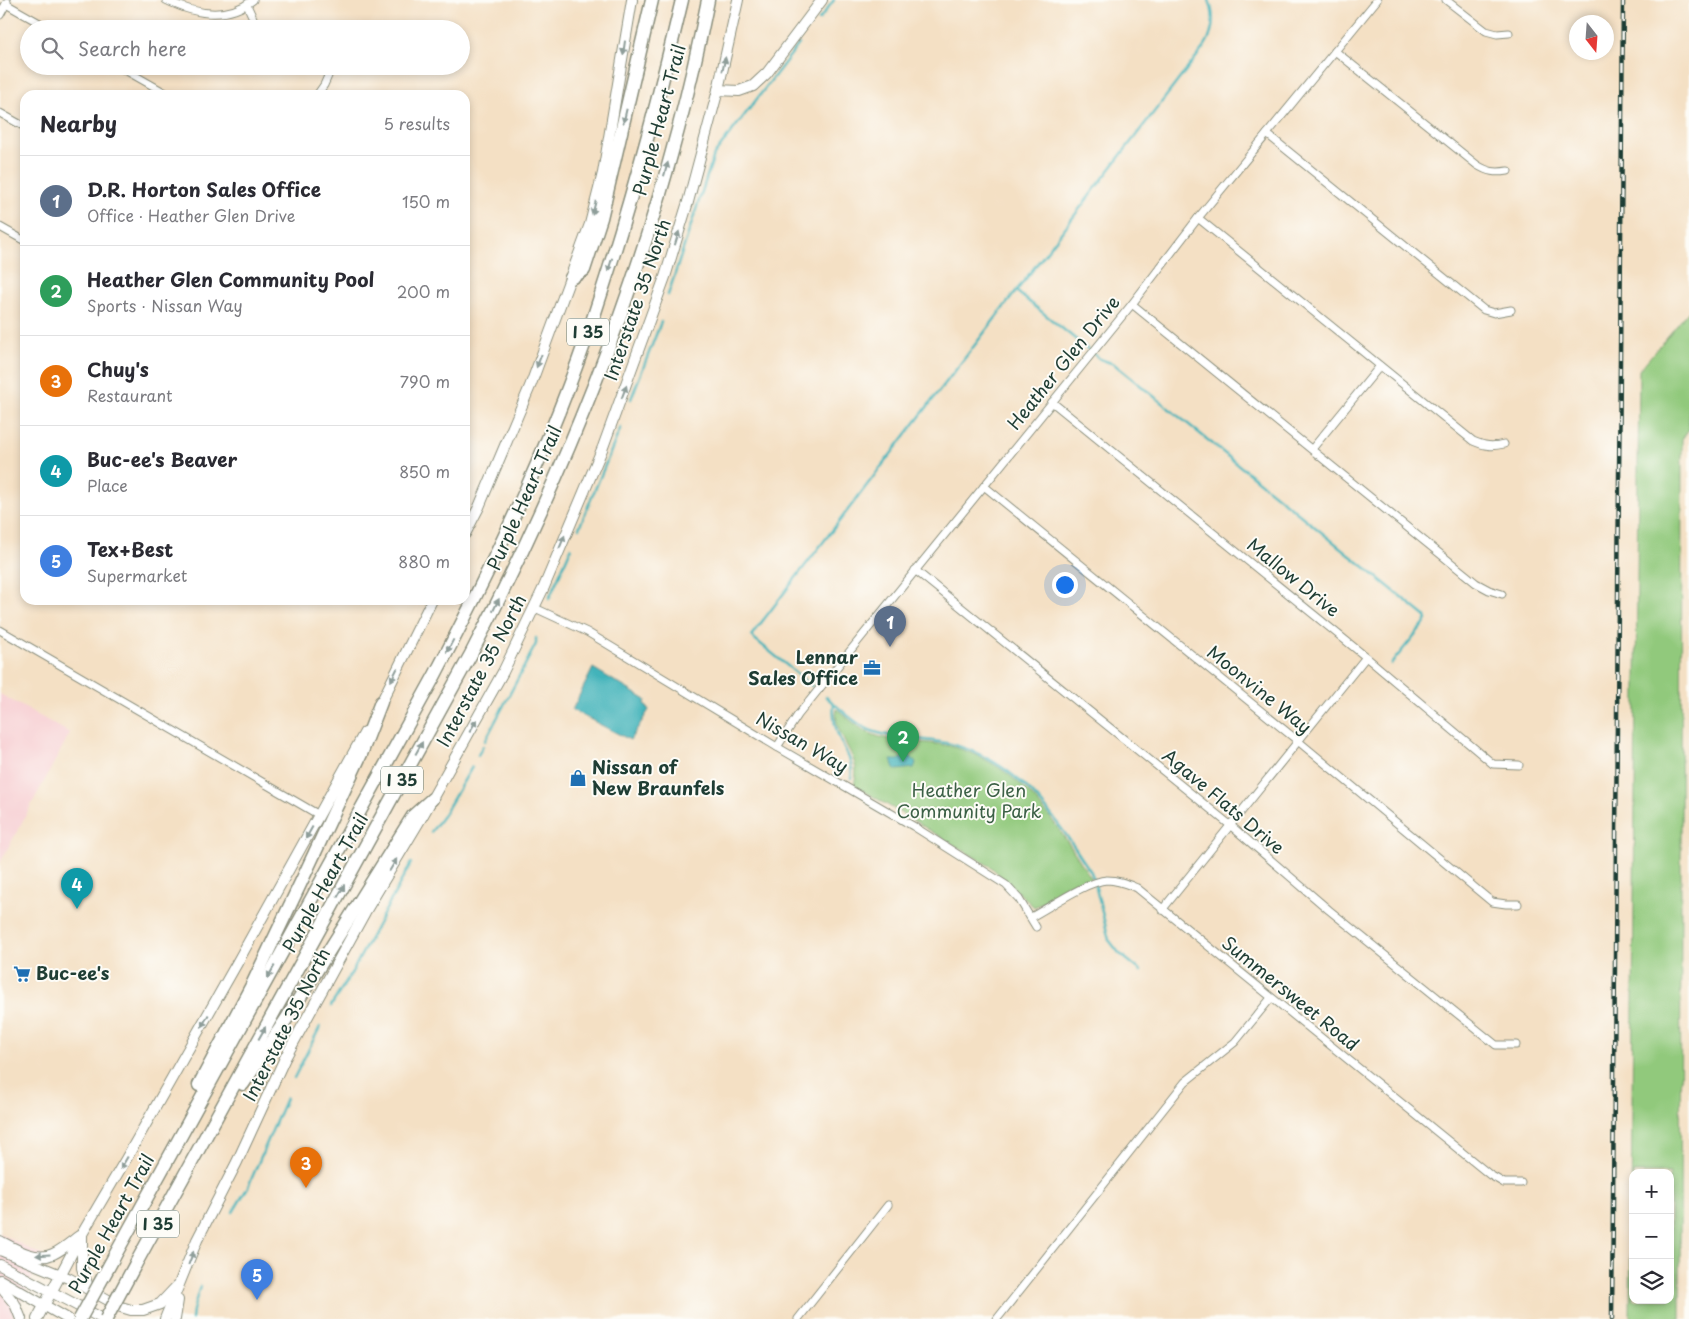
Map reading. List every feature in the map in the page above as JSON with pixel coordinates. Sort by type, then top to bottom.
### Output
[{"type":"highway","points":[[571,278],[584,270],[601,218],[652,0]]},
{"type":"highway","name":"Purple Heart Trail","points":[[80,1319],[435,675],[495,555],[552,425],[602,292],[643,159],[682,0]]},
{"type":"highway","name":"Purple Heart Trail","points":[[104,1319],[136,1265],[471,654],[506,585],[602,365],[637,266],[668,165],[708,0]]},
{"type":"highway","points":[[114,1257],[168,1142],[252,985],[362,754],[381,702]]},
{"type":"highway","points":[[180,1183],[216,1130],[256,1063],[287,1018],[413,816],[432,798]]},
{"type":"main road","points":[[470,523],[504,448],[571,278],[590,224],[603,173],[632,0]]},
{"type":"main road","name":"Interstate 35 North","points":[[165,1319],[198,1240],[237,1162],[285,1058],[365,912],[503,672],[535,608],[603,447],[665,277],[688,202],[718,90],[738,0]]},
{"type":"main road","points":[[718,90],[739,91],[753,86],[767,73],[822,0]]},
{"type":"main road","points":[[36,1319],[82,1234],[126,1160],[319,815],[381,702],[430,605]]},
{"type":"main road","points":[[0,1241],[29,1255],[46,1256],[54,1254],[82,1234]]},
{"type":"main road","points":[[82,1234],[82,1268],[88,1288]]},
{"type":"main road","points":[[0,1250],[88,1288],[121,1307],[131,1310],[143,1310],[160,1304],[182,1282]]},
{"type":"main road","points":[[0,1265],[104,1319]]},
{"type":"main road","points":[[0,1280],[68,1319]]},
{"type":"main road","points":[[175,1319],[182,1282]]},
{"type":"main road","points":[[0,1286],[16,1304],[21,1319]]},
{"type":"street","points":[[166,0],[190,11],[210,14],[225,13],[250,2],[255,20]]},
{"type":"street","name":"Heather Glen Drive","points":[[777,747],[798,715],[1132,304],[1198,218],[1377,0]]},
{"type":"street","points":[[1446,0],[1486,31],[1497,34],[1509,33]]},
{"type":"street","points":[[0,15],[7,2],[36,20]]},
{"type":"street","points":[[1335,51],[1477,165],[1486,171],[1496,173],[1508,171]]},
{"type":"street","points":[[134,75],[160,90]]},
{"type":"street","points":[[321,90],[327,81],[328,75]]},
{"type":"street","points":[[0,113],[20,124]]},
{"type":"street","points":[[1267,134],[1484,310],[1494,313],[1511,310]]},
{"type":"street","points":[[1198,218],[1473,441],[1484,446],[1504,444]]},
{"type":"street","points":[[0,227],[20,238]]},
{"type":"street","points":[[1132,304],[1476,583],[1502,594]]},
{"type":"street","points":[[1312,450],[1380,366]]},
{"type":"street","name":"Mallow Drive","points":[[1052,402],[1366,657],[1493,764],[1518,765]]},
{"type":"street","name":"Moonvine Way","points":[[984,486],[1298,741],[1492,902],[1518,904]]},
{"type":"street","name":"Agave Flats Drive","points":[[915,570],[1230,825],[1329,910],[1496,1044],[1516,1045]]},
{"type":"street","name":"Nissan Way","points":[[535,608],[587,632],[777,747],[913,826],[1006,885],[1019,899],[1036,927]]},
{"type":"street","points":[[0,630],[319,815]]},
{"type":"street","points":[[1162,910],[1366,657]]},
{"type":"street","name":"Summersweet Road","points":[[1031,917],[1087,886],[1102,881],[1121,881],[1136,888],[1490,1175],[1504,1183],[1521,1183]]},
{"type":"street","points":[[997,1319],[1185,1082],[1234,1042],[1271,998]]},
{"type":"street","points":[[798,1319],[888,1205]]},
{"type":"shaded area","points":[[0,694],[70,733],[0,863]]},
{"type":"shaded area","points":[[0,1233],[43,1256],[12,1319],[0,1319]]},
{"type":"green space","points":[[1689,311],[1689,430],[1682,439],[1680,1319],[1630,1319],[1630,1304],[1674,1304],[1674,1169],[1631,1169],[1639,370]]},
{"type":"green space","name":"Heather Glen Community Park","points":[[837,709],[867,732],[879,737],[950,746],[975,755],[997,766],[1033,797],[1049,816],[1091,878],[1034,907],[991,867],[854,785],[855,765],[839,731],[836,716]]},
{"type":"water","points":[[593,668],[646,700],[645,704],[649,710],[630,740],[572,710]]},
{"type":"water","points":[[906,755],[910,756],[916,763],[914,768],[897,770],[894,768],[891,760],[899,760]]},
{"type":"waterway","points":[[819,20],[834,0]]},
{"type":"waterway","points":[[812,686],[751,636],[1204,47],[1212,30],[1212,12],[1209,0]]},
{"type":"waterway","points":[[668,295],[714,155],[799,44]]},
{"type":"waterway","points":[[1016,291],[1100,359],[1114,364],[1426,617],[1427,620],[1391,664]]},
{"type":"waterway","points":[[631,399],[661,322]]},
{"type":"waterway","points":[[579,528],[621,427]]},
{"type":"waterway","points":[[549,599],[571,548]]},
{"type":"waterway","points":[[485,741],[536,644],[536,638]]},
{"type":"waterway","points":[[826,697],[856,722],[869,730],[884,735],[951,744],[975,752],[997,764],[1016,778],[1049,812],[1091,872],[1109,940],[1119,953],[1141,971]]},
{"type":"waterway","points":[[834,704],[835,725],[850,760],[851,778]]},
{"type":"waterway","points":[[478,755],[483,746]]},
{"type":"waterway","points":[[431,832],[443,816],[472,767]]},
{"type":"waterway","points":[[331,1006],[352,972],[411,863]]},
{"type":"waterway","points":[[294,1078],[320,1027]]},
{"type":"waterway","points":[[233,1212],[248,1187],[286,1098]]},
{"type":"waterway","points":[[192,1319],[200,1286]]},
{"type":"railway","points":[[1612,1319],[1623,0]]},
{"type":"place","name":"D.R. Horton Sales Office","points":[[890,647]]},
{"type":"place","name":"Lennar Sales Office","points":[[872,668]]},
{"type":"place","name":"Heather Glen Community Pool","points":[[903,762]]},
{"type":"place","name":"Nissan of New Braunfels","points":[[578,778]]},
{"type":"place","name":"Buc-ee's Beaver","points":[[77,909]]},
{"type":"place","name":"Buc-ee's","points":[[22,974]]},
{"type":"place","name":"Chuy's","points":[[306,1188]]},
{"type":"place","name":"Tex+Best","points":[[257,1300]]}]
